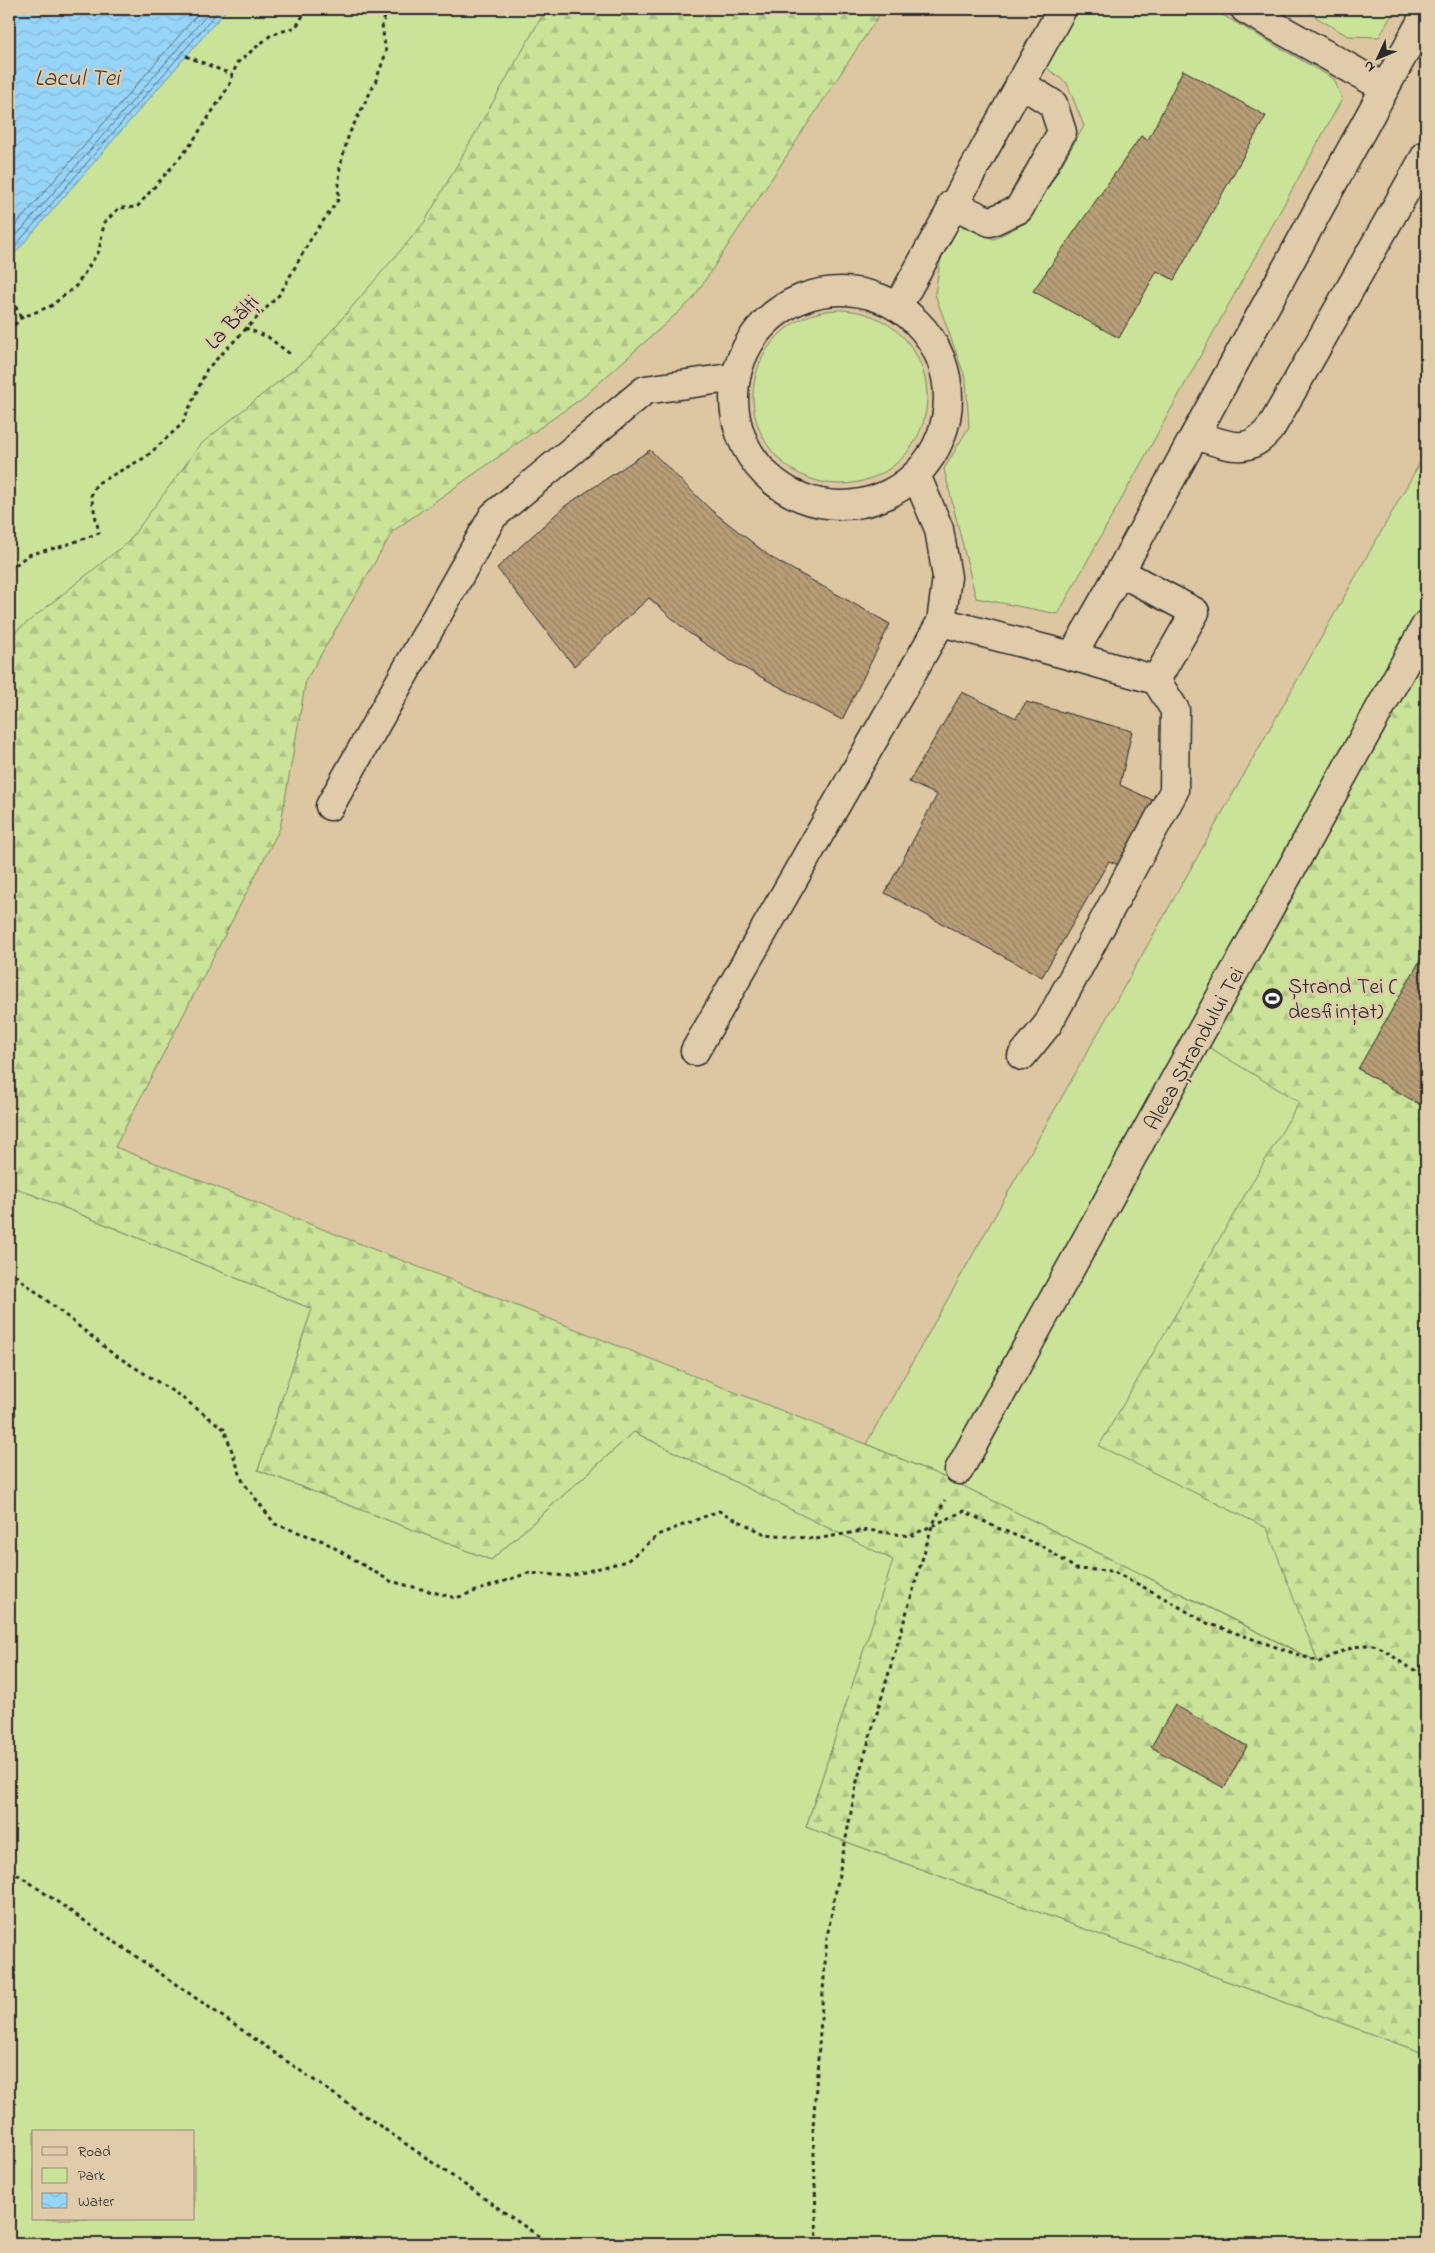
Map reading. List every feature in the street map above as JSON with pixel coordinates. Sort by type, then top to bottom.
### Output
[{"type":"street","points":[[898,306],[952,204],[1062,9]]},
{"type":"street","points":[[1245,9],[1385,88]]},
{"type":"street","points":[[1072,656],[1120,572],[1426,13]]},
{"type":"street","points":[[952,204],[990,222],[1018,209],[1062,132],[1053,104],[1020,84]]},
{"type":"street","points":[[1195,435],[1232,446],[1250,445],[1263,438],[1272,426],[1426,155]]},
{"type":"street","points":[[832,290],[865,293],[898,306],[922,327],[940,355],[948,386],[946,419],[936,449],[916,475],[888,495],[856,504],[822,503],[790,492],[763,471],[744,443],[735,410],[736,377],[748,345],[769,318],[798,299],[832,290]]},
{"type":"street","points":[[330,806],[493,516],[645,390],[736,377]]},
{"type":"street","points":[[695,1052],[941,622],[947,577],[939,529],[916,475]]},
{"type":"street","points":[[1120,572],[1195,612],[1156,680]]},
{"type":"street","points":[[941,622],[1156,680],[1175,710],[1174,791],[1048,1024],[1022,1056]]},
{"type":"street","name":"Aleea Ștrandului Tei","points":[[959,1470],[1426,625]]},
{"type":"path","points":[[9,331],[21,318],[51,306],[76,286],[99,251],[104,223],[119,208],[137,206],[188,147],[229,86],[237,63],[272,34],[296,27],[307,9]]},
{"type":"path","name":"La Bălți","points":[[9,570],[28,555],[63,546],[99,532],[91,496],[96,484],[146,457],[182,424],[207,369],[280,294],[312,237],[338,200],[340,166],[349,134],[375,83],[386,53],[382,25],[388,9]]},
{"type":"path","points":[[186,56],[233,75]]},
{"type":"path","points":[[9,292],[21,318]]},
{"type":"path","points":[[246,328],[268,337],[290,354]]},
{"type":"path","points":[[9,1270],[112,1353],[180,1396],[224,1429],[243,1482],[275,1524],[323,1541],[390,1581],[456,1598],[528,1573],[568,1576],[627,1561],[660,1534],[719,1511],[765,1534],[816,1540],[867,1530],[910,1536],[964,1511],[995,1527],[1044,1547],[1076,1569],[1112,1571],[1207,1623],[1319,1662],[1356,1646],[1380,1646],[1400,1663],[1414,1670],[1426,1664]]},
{"type":"path","points":[[817,2244],[813,2127],[827,1937],[857,1781],[932,1526],[959,1470]]},
{"type":"path","points":[[9,1870],[550,2244]]},
{"type":"green space","points":[[9,9],[673,9],[9,770]]},
{"type":"green space","points":[[546,9],[883,9],[692,300],[582,398],[393,531],[306,680],[280,828],[115,1147],[866,1444],[953,1481],[1318,1662],[1267,1528],[1099,1446],[1299,1102],[1197,1040],[1426,625],[1426,2054],[806,1827],[893,1560],[634,1432],[491,1560],[258,1470],[312,1309],[9,1185],[9,637],[128,542],[201,444],[309,357],[424,223]]},
{"type":"green space","points":[[1077,9],[1212,9],[1334,79],[1342,99],[1058,614],[976,598],[944,469],[969,427],[966,380],[935,294],[941,256],[956,224],[994,239],[1029,221],[1084,126],[1067,83],[1044,66]]},
{"type":"green space","points":[[1302,9],[1395,9],[1379,37],[1348,36]]},
{"type":"green space","points":[[831,310],[849,310],[881,320],[902,335],[917,356],[927,388],[927,406],[917,438],[902,459],[881,474],[865,480],[849,484],[831,484],[799,474],[778,459],[763,438],[757,422],[753,406],[753,388],[763,356],[778,335],[799,320],[815,314]]},
{"type":"green space","name":"Ștrand Tei ( desființat)","points":[[1426,452],[1426,1715],[953,1481],[866,1444]]},
{"type":"green space","points":[[9,1185],[312,1309],[258,1470],[491,1560],[634,1432],[894,1560],[806,1827],[1426,2054],[1426,2244],[9,2244]]},
{"type":"water","name":"Lacul Tei","points":[[9,9],[227,9],[9,260]]},
{"type":"building","points":[[1183,70],[1266,116],[1174,280],[1157,271],[1119,338],[1033,291],[1141,136],[1148,140]]},
{"type":"building","points":[[650,450],[711,510],[772,558],[890,624],[842,720],[731,661],[689,633],[649,598],[574,666],[497,568],[565,506]]},
{"type":"building","points":[[962,692],[1016,718],[1026,702],[1132,731],[1120,785],[1159,803],[1121,866],[1109,861],[1042,977],[885,893],[937,795],[909,782]]},
{"type":"building","points":[[1422,957],[1426,959],[1426,1108],[1358,1069]]},
{"type":"building","points":[[1175,1705],[1247,1746],[1224,1788],[1151,1747]]},
{"type":"place","name":"Ștrand Tei ( desființat)","points":[[1272,998]]}]
